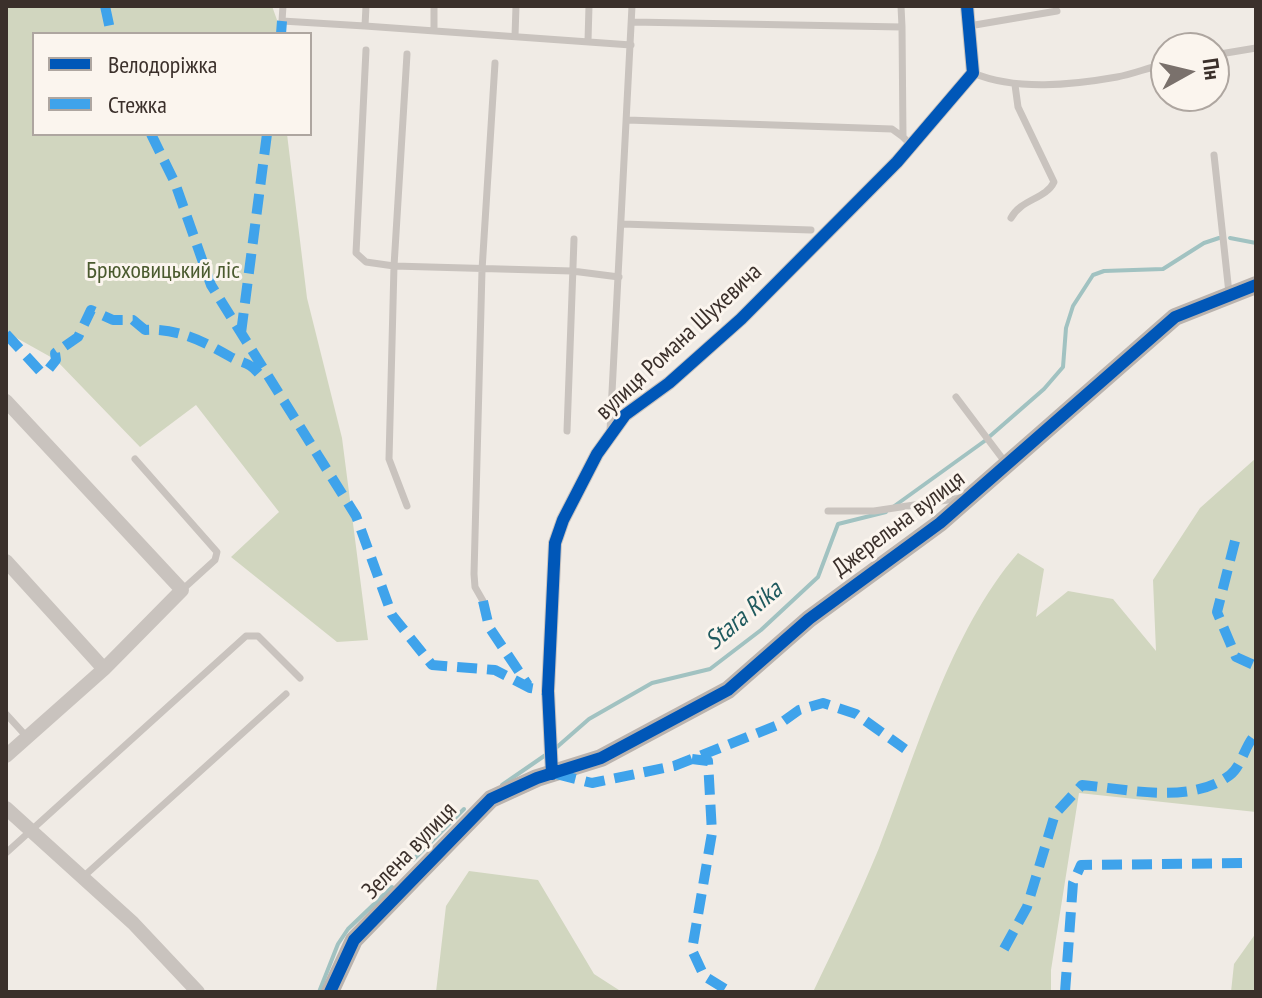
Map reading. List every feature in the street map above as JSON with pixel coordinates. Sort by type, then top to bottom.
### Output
[{"type":"street","points":[[967,6],[973,73]]},
{"type":"street","name":"вулиця Романа Шухевича","points":[[552,768],[550,606],[555,543],[563,520],[610,433],[625,415],[669,383],[741,319],[973,73]]},
{"type":"street","name":"Джерельна вулиця","points":[[552,768],[601,758],[728,690],[809,619],[971,497],[1070,406],[1175,317],[1229,293],[1256,285]]},
{"type":"street","points":[[6,401],[182,590],[104,669],[6,756]]},
{"type":"street","points":[[6,561],[104,669]]},
{"type":"street","name":"Зелена вулиця","points":[[330,992],[354,940],[491,799],[552,768]]},
{"type":"street","points":[[6,808],[133,923],[198,992]]},
{"type":"lane","points":[[283,6],[282,21],[631,45]]},
{"type":"lane","points":[[365,26],[366,6]]},
{"type":"lane","points":[[434,6],[434,31]]},
{"type":"lane","points":[[515,36],[516,6]]},
{"type":"lane","points":[[588,41],[589,6]]},
{"type":"lane","points":[[610,433],[632,6]]},
{"type":"lane","points":[[901,6],[908,141]]},
{"type":"lane","points":[[969,26],[1057,11]]},
{"type":"lane","points":[[632,22],[850,23],[902,27]]},
{"type":"lane","points":[[1230,52],[1256,48]]},
{"type":"lane","points":[[366,50],[356,253],[366,262],[482,270],[572,271],[619,277]]},
{"type":"lane","points":[[407,54],[394,266],[389,459],[407,506]]},
{"type":"lane","points":[[483,601],[475,587],[474,574],[482,270],[495,63]]},
{"type":"lane","points":[[973,73],[1015,85],[1118,77],[1150,68]]},
{"type":"lane","points":[[1011,218],[1017,207],[1050,189],[1054,182],[1018,107],[1015,85]]},
{"type":"lane","points":[[627,120],[892,129],[908,141]]},
{"type":"lane","points":[[1214,155],[1229,293]]},
{"type":"lane","points":[[622,224],[811,230]]},
{"type":"lane","points":[[567,431],[574,239]]},
{"type":"lane","points":[[956,397],[1008,466]]},
{"type":"lane","points":[[135,459],[217,552],[215,560],[182,590]]},
{"type":"lane","points":[[828,511],[874,511],[971,497]]},
{"type":"lane","points":[[6,853],[246,636],[258,636],[300,678]]},
{"type":"lane","points":[[83,877],[286,694]]},
{"type":"lane","points":[[6,714],[27,737]]},
{"type":"green space","name":"Брюховицький ліс","points":[[6,6],[272,6],[281,32],[32,32],[32,136],[287,136],[307,298],[342,438],[368,640],[337,642],[231,557],[279,512],[196,405],[140,447],[56,360],[6,332]]},
{"type":"green space","points":[[1256,458],[1256,812],[1079,793],[1051,970],[1051,992],[813,992],[871,866],[954,655],[994,584],[1018,553],[1044,569],[1036,617],[1068,591],[1113,599],[1156,651],[1153,580],[1200,508]]},
{"type":"green space","points":[[469,871],[538,880],[594,974],[622,992],[436,992],[446,906]]},
{"type":"green space","points":[[1256,933],[1256,992],[1231,992],[1234,964]]},
{"type":"waterway","name":"Stara Rika","points":[[989,437],[1044,389],[1063,367],[1066,328],[1073,306],[1093,275],[1104,271],[1163,269],[1204,243],[1219,238]]},
{"type":"waterway","name":"Stara Rika","points":[[1230,238],[1256,243]]},
{"type":"waterway","name":"Stara Rika","points":[[893,507],[986,440]]},
{"type":"waterway","name":"Stara Rika","points":[[557,747],[589,719],[652,683],[710,669],[761,630],[818,577],[838,524],[886,512]]},
{"type":"waterway","name":"Stara Rika","points":[[502,785],[547,754]]},
{"type":"waterway","name":"Stara Rika","points":[[413,860],[464,809]]},
{"type":"waterway","name":"Stara Rika","points":[[319,992],[338,944],[348,929],[392,887]]},
{"type":"marked path","points":[[105,6],[111,32]]},
{"type":"marked path","points":[[281,32],[282,21]]},
{"type":"marked path","points":[[152,136],[175,183],[211,285],[356,516],[392,615],[432,665],[495,670],[530,688],[548,691]]},
{"type":"marked path","points":[[241,333],[267,136]]},
{"type":"marked path","points":[[6,334],[40,371],[48,370],[56,360],[55,353],[78,337],[91,310],[113,320],[133,320],[145,330],[168,331],[189,337],[249,365],[261,376]]},
{"type":"marked path","points":[[1235,541],[1217,612],[1236,657],[1256,666]]},
{"type":"marked path","points":[[483,601],[489,627],[528,685]]},
{"type":"marked path","points":[[556,774],[592,783],[674,766],[778,725],[799,710],[823,703],[856,714],[905,749]]},
{"type":"marked path","points":[[1004,949],[1027,907],[1055,814],[1082,785],[1158,793],[1196,790],[1230,775],[1256,734]]},
{"type":"marked path","points":[[692,759],[708,761],[712,833],[692,950],[704,976],[730,992]]},
{"type":"marked path","points":[[1065,992],[1073,883],[1081,865],[1246,863]]},
{"type":"cycle path","points":[[552,774],[548,691],[555,543],[563,520],[597,454],[625,415],[669,383],[741,319],[897,162],[973,73],[967,6]]},
{"type":"cycle path","points":[[330,992],[354,940],[491,799],[537,778],[601,758],[728,690],[809,619],[940,523],[1175,317],[1256,285]]}]
